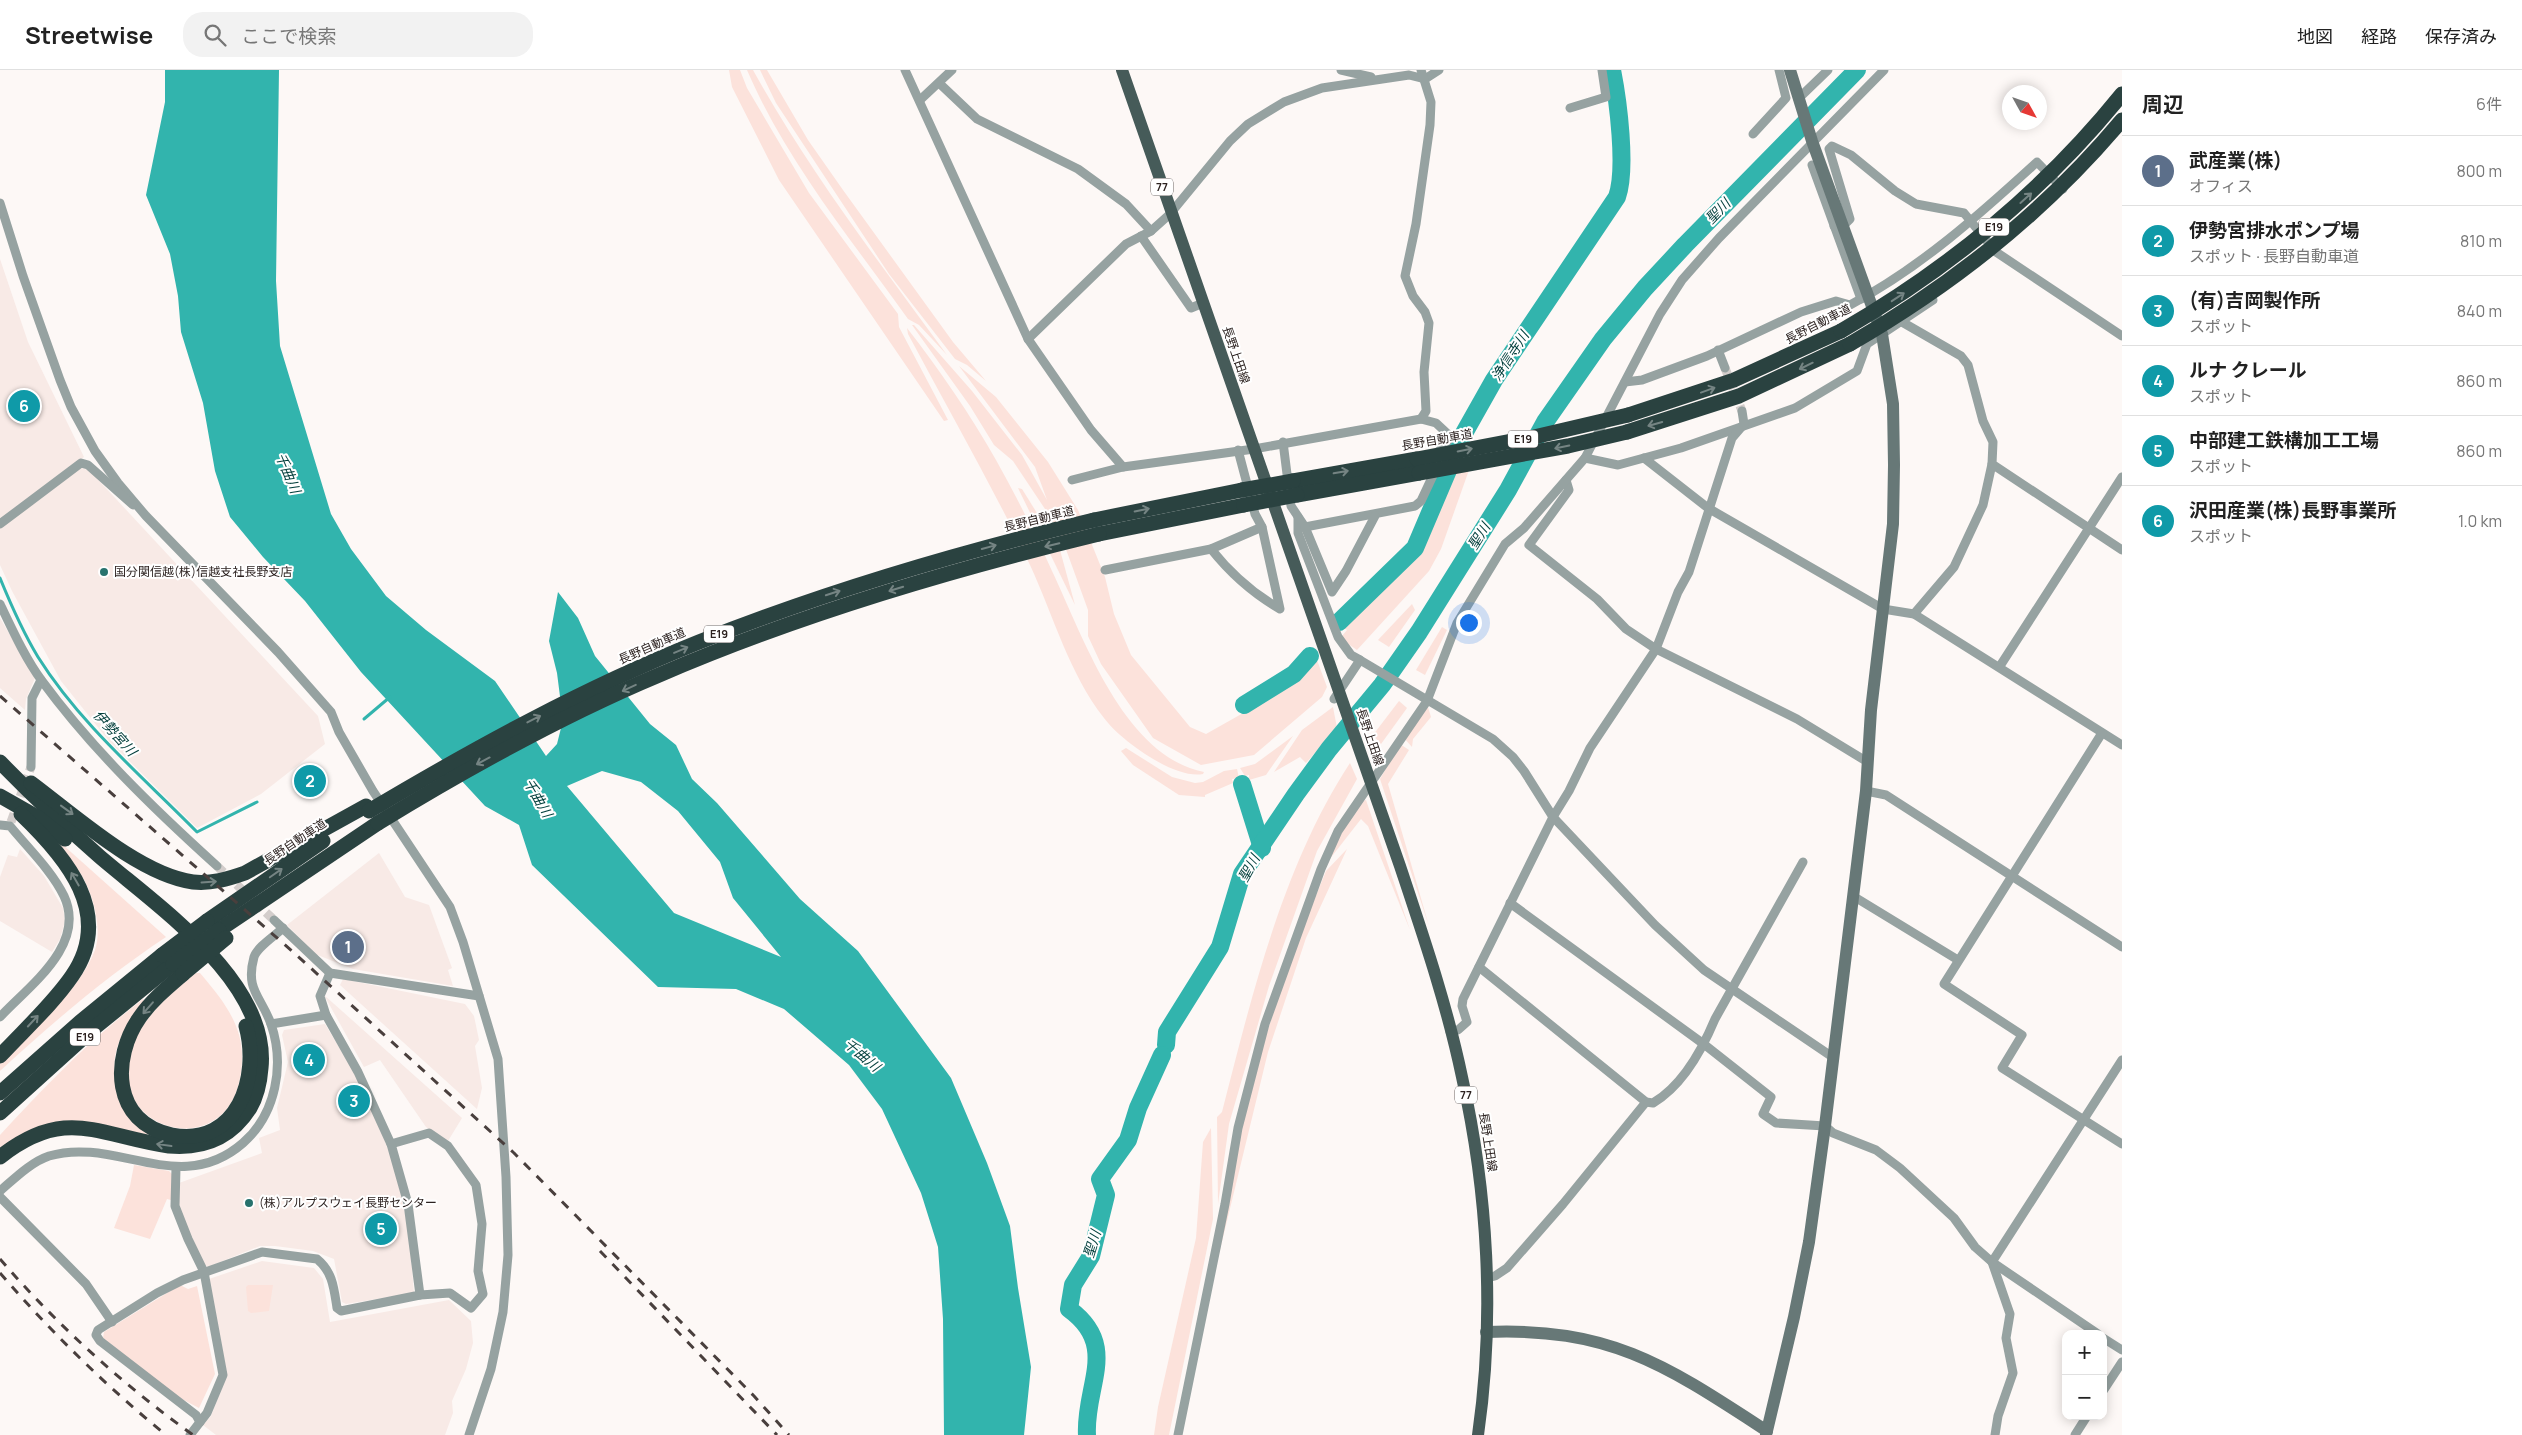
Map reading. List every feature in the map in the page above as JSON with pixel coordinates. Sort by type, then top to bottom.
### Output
[{"type":"highway","name":"長野自動車道","points":[[1418,466],[1628,415],[1734,380],[1841,330],[1916,285],[2009,214],[2072,153],[2122,94]]},
{"type":"highway","name":"長野自動車道","points":[[0,1113],[61,1057],[173,964],[371,813],[509,732],[652,662],[782,611],[915,568],[1097,527],[1243,497],[1418,466],[1568,446],[1627,432],[1739,396],[1850,344],[1926,298],[2000,243],[2063,185],[2122,120]]},
{"type":"highway","name":"長野自動車道","points":[[217,929],[332,852],[371,813],[469,769],[563,720],[658,675],[867,598],[1000,559],[1097,527]]},
{"type":"highway","points":[[0,761],[122,850],[160,872],[194,882],[227,880],[245,873],[371,813]]},
{"type":"highway","points":[[0,761],[60,822],[190,936],[222,967],[242,994],[255,1022],[262,1064],[256,1093],[244,1117],[227,1134],[206,1144],[182,1147],[169,1146],[95,1128],[71,1127],[38,1134],[0,1157]]},
{"type":"highway","points":[[0,797],[49,826],[165,926],[206,964],[234,1000],[246,1026],[251,1052],[249,1080],[245,1093],[234,1113],[217,1127],[196,1135],[185,1136],[163,1132],[152,1127],[135,1113],[123,1092],[120,1067],[126,1041],[173,964]]},
{"type":"highway","points":[[0,797],[38,832],[76,878],[87,906],[89,931],[84,954],[73,975],[0,1056]]},
{"type":"highway","name":"長野自動車道","points":[[0,1093],[80,1022],[173,964]]},
{"type":"highway","points":[[0,1085],[124,980],[173,964]]},
{"type":"highway","points":[[0,1122],[61,1057]]},
{"type":"main road","name":"長野上田線","points":[[1122,70],[1170,214],[1203,303],[1339,697],[1372,784],[1427,947],[1462,1075],[1473,1134],[1484,1220],[1487,1278],[1486,1332],[1478,1435]]},
{"type":"street","points":[[905,70],[1028,339],[1091,430],[1123,467]]},
{"type":"street","points":[[920,100],[952,70]]},
{"type":"street","points":[[1341,70],[1376,78]]},
{"type":"street","points":[[1028,339],[1093,273],[1126,244],[1151,232],[1170,214],[1230,141],[1248,124],[1284,102],[1322,88],[1376,78],[1423,74],[1439,70]]},
{"type":"street","points":[[1570,108],[1606,97],[1602,70]]},
{"type":"street","points":[[1753,134],[1786,98],[1778,70]]},
{"type":"street","points":[[1486,1332],[1563,1334],[1617,1346],[1671,1370],[1769,1434],[1809,1242],[1834,1058],[1866,790],[1866,762],[1892,524],[1894,465],[1893,404],[1882,334],[1865,297],[1839,225],[1790,70]]},
{"type":"street","points":[[1799,102],[1828,70]]},
{"type":"street","points":[[1178,1435],[1225,1204],[1238,1128],[1265,1024],[1324,862],[1345,819],[1372,784],[1424,698],[1457,624],[1505,544],[1530,522],[1585,458],[1660,314],[1682,280],[1719,238],[1884,70]]},
{"type":"street","points":[[1421,419],[1426,412],[1424,372],[1429,323],[1425,312],[1413,296],[1405,276],[1416,224],[1430,125],[1431,102],[1423,74]]},
{"type":"street","points":[[939,83],[977,119],[1078,169],[1126,204],[1151,232]]},
{"type":"street","points":[[1585,458],[1618,465],[1681,448],[1744,424],[1795,408],[1824,392],[1856,370],[1867,344],[1902,322],[2026,228],[2065,191],[2122,128]]},
{"type":"street","points":[[1839,225],[1850,219],[1829,149],[1832,146],[1850,155],[1894,191],[1916,204],[1964,213],[1996,252],[2122,336]]},
{"type":"street","points":[[1626,382],[1642,380],[1718,350],[1801,312],[1836,301],[1850,305],[1865,297],[1921,260],[1972,221],[2037,162],[2065,191]]},
{"type":"street","points":[[1812,165],[1839,225]]},
{"type":"street","points":[[0,203],[23,276],[71,406],[95,451],[118,483],[142,510],[278,652],[331,712],[373,791],[450,906],[464,942],[498,1059],[502,1091],[508,1255],[503,1312],[491,1369],[469,1435]]},
{"type":"street","points":[[1142,236],[1191,308],[1203,303]]},
{"type":"street","points":[[1902,322],[1961,356],[1968,365],[1983,421],[1993,442],[1992,464],[1984,505],[1954,567],[1914,614]]},
{"type":"street","points":[[1718,350],[1725,368]]},
{"type":"street","points":[[1450,1032],[1467,1022],[1462,1006],[1463,999],[1553,817],[1569,791],[1590,748],[1656,649],[1678,592],[1689,572],[1732,438],[1744,424],[1742,411]]},
{"type":"street","points":[[1072,480],[1123,467],[1254,449],[1283,442],[1421,419],[1436,423],[1451,437],[1439,451],[1436,468],[1424,494],[1415,506],[1375,516],[1305,527]]},
{"type":"street","points":[[1283,442],[1291,506],[1305,527],[1332,592],[1346,571],[1375,516]]},
{"type":"street","points":[[1211,549],[1223,565],[1254,594],[1280,609],[1262,528],[1255,514],[1238,450]]},
{"type":"street","points":[[1644,458],[1708,508],[1883,609],[1914,614],[2000,666],[2122,745]]},
{"type":"street","points":[[0,524],[81,463],[88,465],[125,500],[142,510]]},
{"type":"street","points":[[1992,464],[2122,550]]},
{"type":"street","points":[[2000,666],[2122,477]]},
{"type":"street","points":[[1566,480],[1569,490],[1529,545],[1598,599],[1626,629],[1656,649],[1798,719],[1866,762]]},
{"type":"street","points":[[1298,517],[1298,533],[1338,637],[1351,655],[1493,739],[1513,757],[1553,817],[1655,924],[1704,970],[1834,1058]]},
{"type":"street","points":[[1105,570],[1211,549],[1262,528]]},
{"type":"street","points":[[0,604],[41,680],[110,762],[217,866]]},
{"type":"street","points":[[1339,697],[1365,662]]},
{"type":"street","points":[[31,767],[32,698],[41,680]]},
{"type":"street","points":[[2102,733],[1944,984],[2022,1034],[2002,1068],[2122,1144]]},
{"type":"street","points":[[1866,790],[1886,795],[2013,875],[2122,947]]},
{"type":"street","points":[[0,825],[11,824],[58,886],[67,906],[69,917],[66,938],[57,956],[0,1017]]},
{"type":"street","points":[[1479,967],[1646,1102],[1653,1103],[1662,1098],[1705,1044],[1715,1019],[1803,862]]},
{"type":"street","points":[[1853,896],[1958,960]]},
{"type":"street","points":[[1510,904],[1705,1044],[1771,1097],[1764,1114],[1776,1122],[1825,1126],[1833,1133],[1876,1150],[1900,1168],[1954,1218],[1975,1247],[1992,1262],[2092,1330]]},
{"type":"street","points":[[274,920],[330,973],[479,996]]},
{"type":"street","points":[[0,1191],[24,1171],[47,1156],[77,1150],[176,1168],[209,1163],[228,1154],[243,1142],[255,1128],[274,1094],[278,1073],[278,1059],[271,1024],[251,984],[255,955],[283,928]]},
{"type":"street","points":[[330,973],[320,996],[326,1015],[358,1072],[391,1144],[408,1204],[420,1295]]},
{"type":"street","points":[[271,1024],[326,1015]]},
{"type":"street","points":[[1992,1262],[2122,1060]]},
{"type":"street","points":[[1487,1278],[1495,1276],[1507,1268],[1563,1204],[1646,1102]]},
{"type":"street","points":[[200,1422],[196,1415],[97,1338],[98,1330],[157,1293],[204,1272],[262,1252],[309,1256],[324,1264],[331,1278],[337,1308],[341,1311],[420,1295],[450,1294],[471,1308],[483,1294],[478,1271],[482,1224],[476,1185],[448,1146],[429,1133],[391,1144]]},
{"type":"street","points":[[176,1168],[176,1206],[188,1239],[204,1272],[204,1282],[224,1375],[207,1413],[190,1435]]},
{"type":"street","points":[[0,1197],[86,1284],[112,1322]]},
{"type":"street","points":[[1992,1262],[2010,1314],[2006,1338],[2013,1373],[1998,1416],[1995,1435]]},
{"type":"street","points":[[2107,1341],[2122,1350]]},
{"type":"street","points":[[2107,1385],[2122,1362]]},
{"type":"street","points":[[2075,1435],[2084,1420]]},
{"type":"shaded area","points":[[729,70],[740,70],[747,88],[809,193],[898,314],[899,327],[948,420],[944,421],[779,180],[732,87]]},
{"type":"shaded area","points":[[747,70],[753,70],[821,180],[870,251],[947,355],[919,325],[908,319],[842,229],[800,168],[763,104]]},
{"type":"shaded area","points":[[760,70],[767,70],[808,140],[843,190],[953,342],[986,381],[967,365],[955,359],[889,274],[776,103]]},
{"type":"shaded area","points":[[0,259],[28,342],[84,457],[0,519]]},
{"type":"shaded area","points":[[912,325],[972,391],[1022,455],[1047,500],[1035,467],[959,366],[996,397],[1048,462],[1078,510],[1105,577],[1114,614],[1131,655],[1190,727],[1206,734],[1291,686],[1317,660],[1327,687],[1322,697],[1254,755],[1201,765],[1153,738],[1101,664],[1088,636],[1088,610],[1059,530],[1013,461],[994,445],[970,406]]},
{"type":"shaded area","points":[[907,328],[954,392],[996,460],[1046,557],[1092,659],[1128,719],[1150,743],[1175,761],[1204,772],[1203,774],[1178,771],[1164,765],[1135,747],[1112,727],[1092,701],[1072,664],[1016,536],[908,334]]},
{"type":"shaded area","points":[[84,468],[90,471],[318,716],[325,744],[261,794],[197,828],[109,741],[61,681],[0,565],[0,527],[78,469]]},
{"type":"shaded area","points":[[1469,470],[1441,549],[1429,571],[1357,650],[1344,641],[1342,636],[1347,630],[1341,626],[1424,545],[1451,474]]},
{"type":"shaded area","points":[[1018,488],[1022,489],[1060,550],[1075,605]]},
{"type":"shaded area","points":[[1412,604],[1415,610],[1389,647],[1378,640]]},
{"type":"shaded area","points":[[0,618],[35,678],[26,699],[25,710],[0,688]]},
{"type":"shaded area","points":[[1442,627],[1447,630],[1425,675],[1416,670]]},
{"type":"shaded area","points":[[1399,701],[1407,708],[1381,744],[1373,735]]},
{"type":"shaded area","points":[[1333,707],[1337,728],[1306,763],[1300,757],[1274,772],[1302,730]]},
{"type":"shaded area","points":[[1428,707],[1431,717],[1413,739],[1412,747],[1404,738]]},
{"type":"shaded area","points":[[1293,736],[1266,775],[1249,780],[1249,775],[1245,776],[1240,768],[1255,764]]},
{"type":"shaded area","points":[[1400,744],[1409,750],[1388,784],[1429,926],[1380,779]]},
{"type":"shaded area","points":[[1126,748],[1172,777],[1195,783],[1203,782],[1224,771],[1237,769],[1239,778],[1232,779],[1233,783],[1205,795],[1205,797],[1179,795],[1133,765],[1121,751]]},
{"type":"shaded area","points":[[1350,763],[1357,779],[1317,851],[1269,986],[1229,1124],[1218,1204],[1217,1117],[1222,1112],[1258,977],[1288,887],[1306,844],[1326,802]]},
{"type":"shaded area","points":[[1366,800],[1410,930],[1368,826],[1361,819],[1329,860],[1338,839],[1360,802]]},
{"type":"shaded area","points":[[53,836],[166,937],[80,1001],[0,1071],[0,1064],[53,1010],[78,980],[95,950],[98,930],[97,920],[88,887],[72,862],[51,838]]},
{"type":"shaded area","points":[[20,849],[44,876],[63,908],[65,921],[60,939],[52,952],[0,921],[0,877],[8,855],[17,857]]},
{"type":"shaded area","points":[[1347,849],[1306,938],[1268,1052],[1218,1258],[1239,1135],[1263,1045],[1293,952],[1326,871]]},
{"type":"shaded area","points":[[379,853],[405,897],[429,905],[452,968],[448,970],[453,986],[353,969],[315,954],[287,925]]},
{"type":"shaded area","points":[[196,973],[200,973],[210,985],[234,1021],[239,1034],[242,1062],[240,1078],[228,1107],[209,1123],[185,1128],[162,1124],[142,1110],[129,1089],[128,1061],[142,1027],[148,1019],[167,998]]},
{"type":"shaded area","points":[[343,979],[465,1004],[474,1016],[479,1040],[475,1046],[482,1088],[477,1109],[340,985]]},
{"type":"shaded area","points":[[324,995],[462,1118],[448,1141],[426,1127],[380,1060],[364,1067]]},
{"type":"shaded area","points":[[143,999],[146,1002],[122,1035],[114,1063],[116,1079],[148,1134],[147,1137],[65,1121],[39,1128],[0,1151],[0,1135],[51,1081]]},
{"type":"shaded area","points":[[325,1024],[357,1077],[378,1123],[394,1165],[409,1231],[414,1293],[346,1304],[342,1302],[334,1259],[313,1251],[275,1246],[260,1246],[208,1267],[204,1264],[186,1227],[179,1205],[179,1183],[262,1153],[259,1138],[280,1130],[277,1108],[288,1062],[282,1035],[284,1030]]},
{"type":"shaded area","points":[[1211,1128],[1213,1219],[1169,1435],[1154,1435],[1158,1407],[1196,1238],[1203,1142]]},
{"type":"shaded area","points":[[134,1165],[169,1171],[172,1174],[171,1200],[167,1199],[150,1239],[114,1228],[130,1186]]},
{"type":"shaded area","points":[[262,1261],[314,1268],[323,1279],[330,1322],[449,1300],[471,1321],[473,1343],[466,1369],[452,1401],[453,1413],[445,1435],[216,1435],[203,1425],[211,1416],[227,1374],[209,1279]]},
{"type":"shaded area","points":[[180,1285],[188,1289],[197,1286],[215,1374],[199,1408],[178,1397],[103,1338],[104,1332]]},
{"type":"shaded area","points":[[248,1285],[273,1285],[269,1311],[251,1313],[248,1311],[246,1287]]},
{"type":"water","name":"千曲川","points":[[165,70],[279,70],[276,281],[280,346],[331,514],[351,549],[386,596],[426,630],[495,681],[546,756],[557,744],[563,720],[557,673],[549,641],[558,592],[578,618],[595,656],[650,724],[676,745],[692,779],[717,803],[800,899],[858,951],[951,1078],[987,1163],[1010,1226],[1031,1367],[1024,1435],[944,1435],[943,1319],[938,1247],[921,1193],[882,1109],[849,1065],[784,1009],[736,989],[658,987],[532,865],[519,825],[485,806],[361,672],[305,601],[263,557],[230,517],[215,471],[203,403],[181,332],[178,296],[170,254],[146,195],[165,102]],"holes":[[[602,771],[641,782],[678,811],[720,862],[733,898],[781,957],[674,913],[567,786]]]},
{"type":"waterway","name":"浄信寺川","points":[[1339,622],[1415,548],[1463,435],[1494,380],[1617,197],[1620,185],[1621,152],[1619,116],[1612,70]]},
{"type":"waterway","name":"聖川","points":[[1166,1045],[1167,1032],[1220,947],[1242,874],[1296,794],[1329,749],[1382,685],[1419,632],[1508,490],[1545,422],[1603,339],[1645,288],[1685,245],[1857,70]]},
{"type":"waterway","name":"伊勢宮川","points":[[0,578],[27,638],[38,657],[73,705],[113,749],[197,832],[257,802]]},
{"type":"waterway","name":"浄信寺川","points":[[1244,705],[1294,674],[1310,656]]},
{"type":"waterway","name":"伊勢宮川","points":[[364,719],[390,697]]},
{"type":"waterway","name":"浄信寺川","points":[[1242,784],[1262,848]]},
{"type":"waterway","name":"聖川","points":[[1087,1435],[1087,1417],[1096,1368],[1096,1352],[1093,1337],[1084,1323],[1069,1309],[1073,1285],[1091,1256],[1106,1195],[1100,1179],[1128,1140],[1138,1108],[1162,1055]]},
{"type":"tunnel","points":[[1725,368],[1742,411]]},
{"type":"tunnel","points":[[11,822],[31,767]]},
{"type":"tunnel","points":[[217,866],[274,920]]},
{"type":"railway","points":[[0,696],[292,951],[514,1153],[754,1396],[789,1435]]},
{"type":"railway","points":[[600,1251],[777,1435]]},
{"type":"railway","points":[[0,1259],[44,1307],[91,1353],[193,1435]]},
{"type":"railway","points":[[0,1273],[80,1358],[166,1435]]},
{"type":"place","name":"沢田産業(株)長野事業所","points":[[24,406]]},
{"type":"place","name":"国分関信越(株)信越支社長野支店","points":[[104,572]]},
{"type":"place","name":"伊勢宮排水ポンプ場","points":[[310,781]]},
{"type":"place","name":"武産業(株)","points":[[348,947]]},
{"type":"place","name":"ルナ クレール","points":[[309,1060]]},
{"type":"place","name":"(有)吉岡製作所","points":[[354,1101]]},
{"type":"place","name":"(株)アルプスウェイ長野センター","points":[[249,1203]]},
{"type":"place","name":"中部建工鉄構加工工場","points":[[381,1229]]}]
